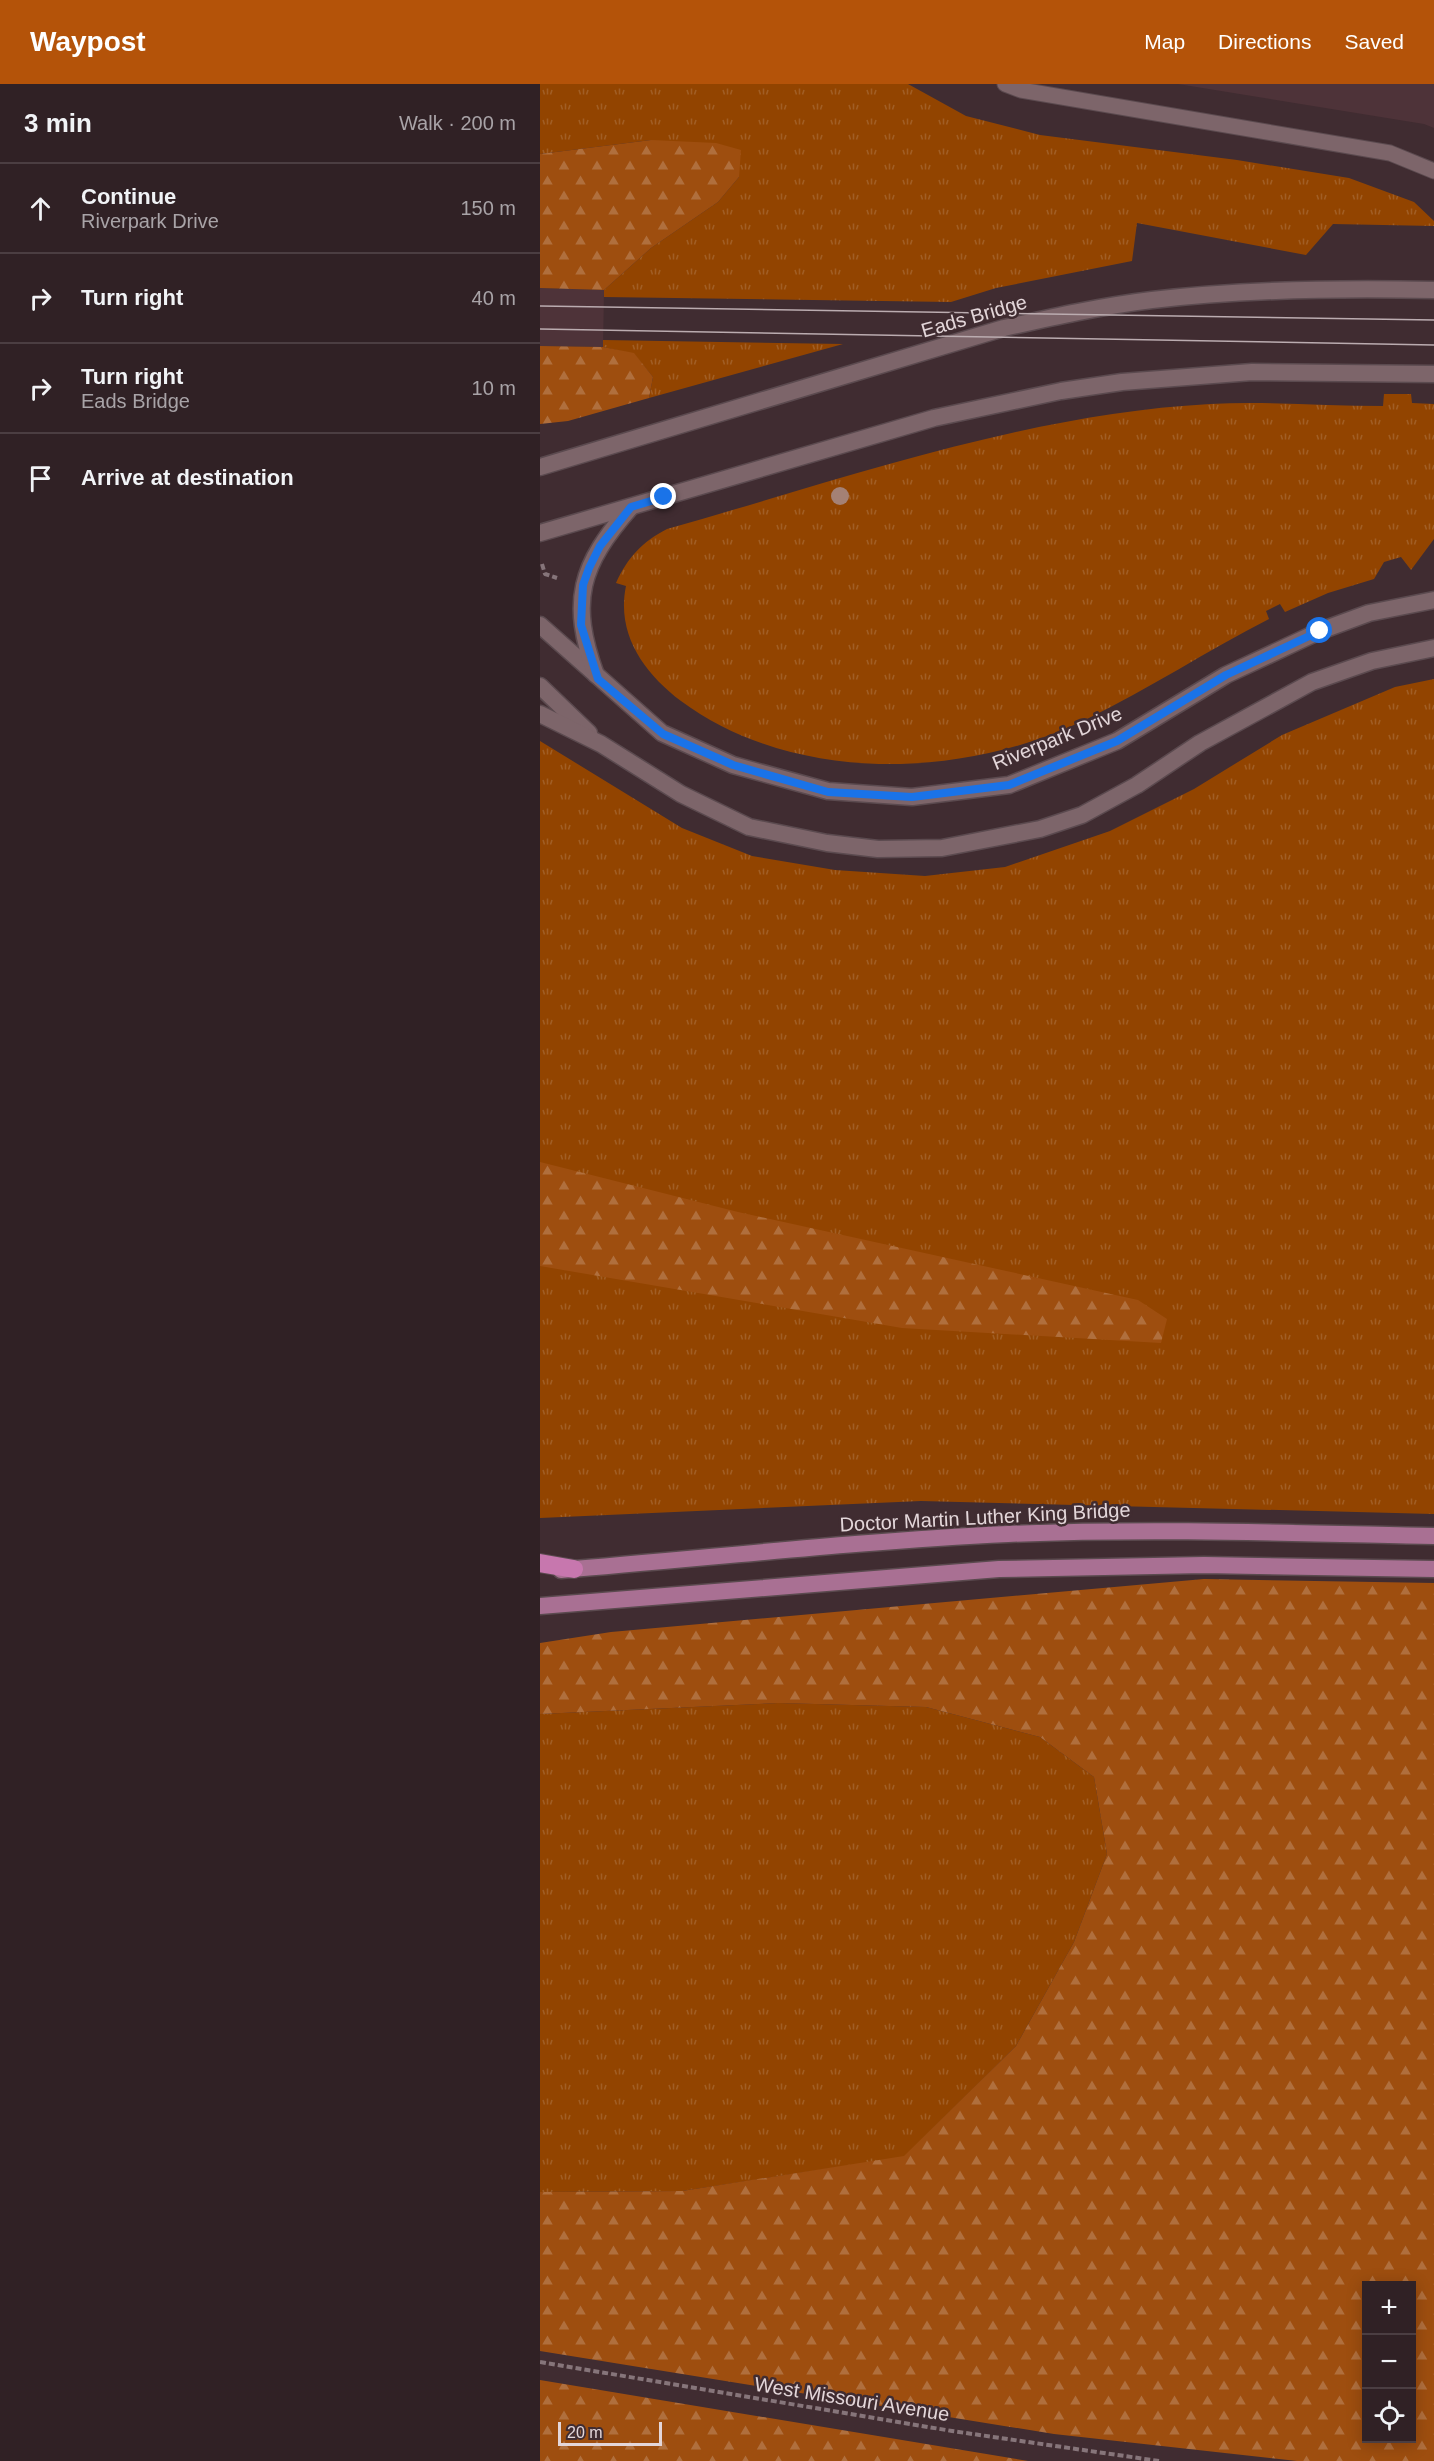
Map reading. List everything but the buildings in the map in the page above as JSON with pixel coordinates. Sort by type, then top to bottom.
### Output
[{"type":"highway","points":[[540,1563],[574,1569]]},
{"type":"main road","name":"Doctor Martin Luther King Bridge","points":[[540,1572],[739,1552],[913,1539],[1121,1531],[1434,1536]]},
{"type":"main road","points":[[540,1606],[965,1571],[1093,1565],[1434,1569]]},
{"type":"street","name":"Eads Bridge","points":[[540,467],[1004,328],[1081,310],[1220,293],[1294,289],[1434,290]]},
{"type":"street","points":[[540,533],[934,418],[1061,391],[1190,375],[1252,372],[1434,374]]},
{"type":"street","points":[[598,679],[581,625],[583,585],[600,546],[631,507]]},
{"type":"street","name":"Riverpark Drive","points":[[540,624],[598,679],[663,734],[733,765],[828,792],[912,797],[1009,785],[1117,741],[1226,675],[1300,639],[1369,613],[1434,600]]},
{"type":"street","points":[[540,714],[601,744],[681,794],[749,827],[827,843],[868,848],[942,848],[1040,829],[1082,815],[1137,785],[1200,743],[1312,682],[1372,661],[1434,648]]},
{"type":"street","points":[[540,686],[601,744]]},
{"type":"lane","points":[[1005,84],[1021,90],[1390,153],[1434,171]]},
{"type":"path","points":[[543,564],[545,574],[557,578]]},
{"type":"path","name":"West Missouri Avenue","points":[[540,2362],[952,2431],[1159,2461]]},
{"type":"shaded area","points":[[1178,84],[1434,84],[1434,128],[1424,124]]},
{"type":"shaded area","points":[[540,288],[604,290],[603,347],[540,346]]},
{"type":"green space","points":[[540,84],[908,84],[966,116],[1040,135],[1237,160],[1349,178],[1414,202],[1434,221],[1434,226],[1333,224],[1306,255],[1137,223],[1132,261],[996,288],[951,302],[604,297],[604,290],[651,248],[718,202],[739,177],[651,140],[540,154]]},
{"type":"green space","points":[[651,140],[716,143],[741,150],[739,177],[718,202],[651,248],[604,290],[540,288],[540,154]]},
{"type":"green space","points":[[603,340],[843,344],[649,398],[653,377],[634,354],[603,347]]},
{"type":"green space","points":[[540,346],[603,347],[634,353],[653,377],[649,398],[568,421],[540,424]]},
{"type":"green space","points":[[1384,394],[1411,394],[1412,403],[1434,404],[1434,539],[1411,570],[1401,557],[1384,562],[1374,579],[1328,593],[1285,612],[1280,604],[1266,611],[1269,619],[1087,719],[1039,739],[988,753],[935,762],[881,764],[827,759],[775,748],[726,728],[681,701],[655,678],[636,651],[629,636],[624,604],[626,586],[616,583],[637,551],[650,539],[667,529],[935,452],[1072,421],[1141,410],[1210,404],[1383,406]]},
{"type":"green space","points":[[1434,679],[1434,1514],[921,1501],[540,1518],[540,741],[682,828],[752,856],[835,870],[925,876],[1005,867],[1110,831],[1194,789],[1282,735],[1395,687]]},
{"type":"green space","points":[[540,1162],[738,1212],[1138,1300],[1167,1319],[1161,1343],[902,1328],[540,1266]]},
{"type":"green space","points":[[1204,1579],[1434,1583],[1434,2461],[1297,2461],[1054,2434],[540,2351],[540,2192],[682,2191],[904,2156],[1016,2046],[1074,1942],[1107,1854],[1094,1777],[1040,1737],[926,1707],[778,1703],[540,1714],[540,1643],[611,1632]]},
{"type":"green space","points":[[778,1703],[926,1707],[1040,1737],[1094,1777],[1107,1854],[1074,1942],[1016,2046],[904,2157],[682,2191],[540,2192],[540,1714]]},
{"type":"green space","points":[[540,2380],[1028,2461],[540,2461]]},
{"type":"tram line","points":[[540,306],[1434,320]]},
{"type":"tram line","points":[[540,329],[1434,345]]},
{"type":"route","points":[[664,497],[631,507],[600,546],[589,568],[583,585],[581,625],[586,647],[598,679],[663,734],[733,765],[828,792],[912,797],[1009,785],[1117,741],[1226,675],[1320,631]]}]
